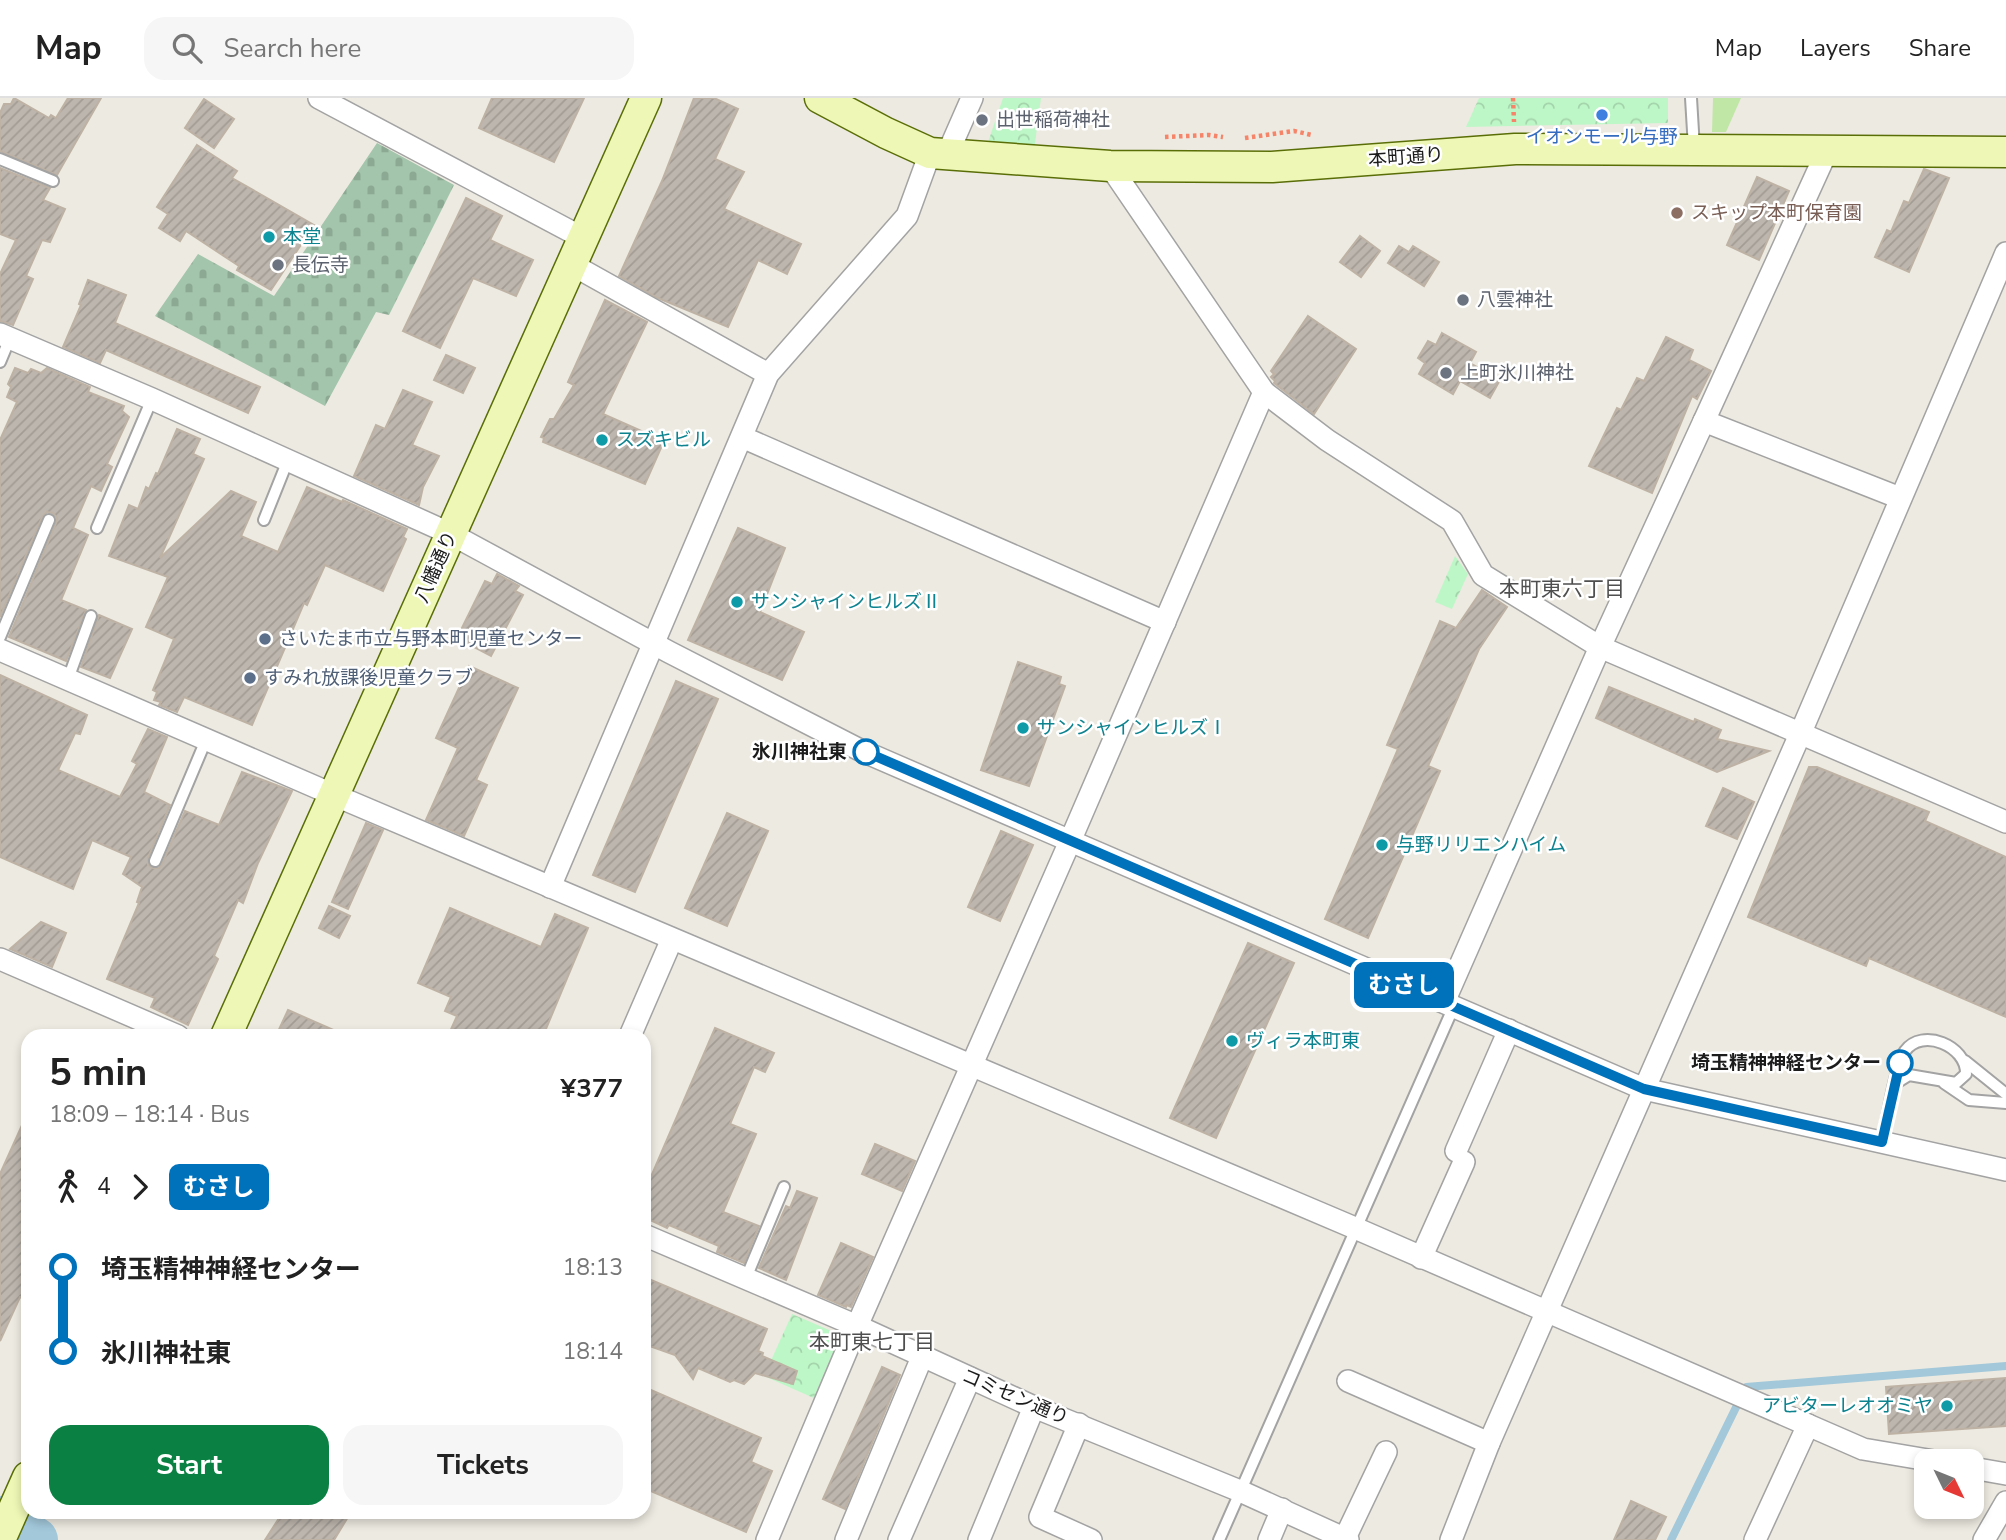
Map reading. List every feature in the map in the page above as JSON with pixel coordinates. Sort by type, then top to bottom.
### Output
[{"type":"main road","name":"八幡通り","points":[[229,1029],[646,98]]},
{"type":"main road","name":"本町通り","points":[[820,98],[887,134],[939,154],[1110,166],[1272,167],[1515,149],[2006,152]]},
{"type":"main road","points":[[1,1540],[21,1493]]},
{"type":"street","points":[[319,98],[346,104],[768,374]]},
{"type":"street","points":[[550,887],[768,374],[907,216],[972,98]]},
{"type":"street","points":[[1449,1004],[1600,647],[1826,151]]},
{"type":"street","points":[[1110,166],[1264,393],[1327,440],[1452,521],[1483,575],[1600,647],[2006,821]]},
{"type":"street","points":[[1451,1540],[1489,1443],[1801,732],[2006,253]]},
{"type":"street","points":[[5,336],[451,534],[655,645],[860,750],[1644,1089],[2006,1170]]},
{"type":"street","points":[[767,1540],[857,1326],[1264,393]]},
{"type":"street","points":[[1704,421],[1900,498]]},
{"type":"street","points":[[742,437],[1165,622]]},
{"type":"street","points":[[0,650],[971,1067],[1355,1228],[1808,1425],[1863,1448],[1914,1457]]},
{"type":"street","points":[[633,1029],[672,939]]},
{"type":"street","points":[[0,959],[162,1029]]},
{"type":"street","points":[[1421,1258],[1509,1030]]},
{"type":"street","name":"コミセン通り","points":[[651,1238],[857,1326],[1034,1407],[1240,1491],[1347,1539]]},
{"type":"street","points":[[846,1540],[922,1357]]},
{"type":"street","points":[[899,1540],[970,1378]]},
{"type":"street","points":[[1348,1381],[1489,1443]]},
{"type":"street","points":[[979,1540],[1034,1407]]},
{"type":"street","points":[[1079,1424],[1040,1517],[1091,1540]]},
{"type":"street","points":[[1755,1540],[1808,1425]]},
{"type":"street","points":[[1347,1539],[1386,1452]]},
{"type":"street","points":[[1984,1470],[2006,1474]]},
{"type":"street","points":[[1984,1540],[2006,1502]]},
{"type":"street","points":[[1269,1540],[1282,1509]]},
{"type":"lane","points":[[1691,98],[1694,149]]},
{"type":"lane","points":[[0,159],[53,181]]},
{"type":"lane","points":[[0,362],[5,336]]},
{"type":"lane","points":[[97,528],[152,399]]},
{"type":"lane","points":[[264,520],[288,460]]},
{"type":"lane","points":[[0,637],[50,520]]},
{"type":"lane","points":[[68,679],[91,616]]},
{"type":"lane","points":[[155,862],[206,740]]},
{"type":"lane","points":[[1219,1540],[1449,1004]]},
{"type":"lane","points":[[1882,1142],[1902,1056],[1912,1045],[1924,1041],[1954,1048],[1965,1061],[2006,1094]]},
{"type":"lane","points":[[1896,1083],[1909,1074],[1956,1083],[1966,1074],[1965,1061]]},
{"type":"lane","points":[[1943,1081],[1969,1100],[2006,1102]]},
{"type":"lane","points":[[746,1278],[784,1187]]},
{"type":"green space","points":[[1003,98],[1041,98],[1034,151],[986,148]]},
{"type":"green space","points":[[1479,98],[1668,98],[1668,123],[1466,127]]},
{"type":"green space","points":[[1713,98],[1741,98],[1726,132],[1712,132]]},
{"type":"green space","points":[[377,143],[454,185],[389,315],[376,312],[325,406],[155,316],[198,254],[274,296]]},
{"type":"green space","points":[[1455,556],[1468,574],[1452,609],[1435,602]]},
{"type":"green space","points":[[792,1314],[843,1336],[816,1399],[764,1376]]},
{"type":"building","points":[[14,98],[49,118],[51,115],[56,118],[68,98],[101,98],[57,175],[0,151],[0,113],[4,104],[11,104]]},
{"type":"building","points":[[492,98],[584,98],[554,162],[479,128]]},
{"type":"building","points":[[694,98],[714,98],[738,109],[715,159],[744,172],[724,209],[801,244],[787,274],[758,260],[728,327],[658,298],[619,276],[662,181]]},
{"type":"building","points":[[204,99],[234,119],[214,148],[185,128]]},
{"type":"building","points":[[197,145],[237,171],[232,178],[314,225],[271,290],[237,270],[239,266],[186,231],[180,241],[159,228],[168,214],[157,207]]},
{"type":"building","points":[[0,168],[50,188],[43,200],[65,209],[50,242],[42,240],[26,276],[33,279],[13,325],[0,321],[0,274],[16,240],[0,234]]},
{"type":"building","points":[[1924,169],[1949,178],[1909,272],[1875,257],[1887,230],[1891,232],[1904,201],[1909,203]]},
{"type":"building","points":[[1757,177],[1789,191],[1759,260],[1727,245]]},
{"type":"building","points":[[466,198],[502,216],[490,240],[533,260],[516,296],[473,278],[440,348],[403,331]]},
{"type":"building","points":[[1360,236],[1380,251],[1361,277],[1340,262]]},
{"type":"building","points":[[1399,246],[1409,252],[1413,246],[1439,262],[1424,286],[1388,263]]},
{"type":"building","points":[[88,280],[126,295],[115,323],[260,387],[248,413],[106,350],[100,363],[63,347],[81,305],[79,304]]},
{"type":"building","points":[[605,300],[647,322],[603,414],[664,441],[645,484],[543,442],[544,438],[541,437],[574,385],[568,382]]},
{"type":"building","points":[[1308,316],[1356,349],[1314,414],[1274,383],[1271,377],[1274,374],[1271,371]]},
{"type":"building","points":[[1442,333],[1476,352],[1470,363],[1500,380],[1490,398],[1460,381],[1453,394],[1419,374],[1425,363],[1418,358],[1428,341],[1436,345]]},
{"type":"building","points":[[1666,337],[1693,350],[1689,360],[1711,371],[1697,399],[1692,396],[1652,493],[1589,466],[1617,408],[1621,410],[1637,378],[1644,381]]},
{"type":"building","points":[[446,355],[475,368],[463,393],[434,380]]},
{"type":"building","points":[[15,368],[28,373],[31,369],[41,373],[47,368],[90,387],[88,392],[124,406],[122,411],[129,417],[107,464],[112,467],[101,491],[91,486],[73,528],[88,535],[61,600],[86,610],[66,661],[9,637],[56,523],[57,518],[53,513],[47,512],[42,517],[0,617],[0,440],[17,402],[7,397],[11,387],[8,384]]},
{"type":"building","points":[[403,390],[432,402],[412,445],[439,456],[423,487],[419,505],[354,476],[376,425],[385,429]]},
{"type":"building","points":[[177,429],[200,439],[193,454],[204,459],[160,558],[231,491],[256,502],[241,536],[278,552],[307,487],[407,529],[403,537],[406,539],[383,591],[325,565],[307,605],[304,603],[252,725],[184,697],[177,712],[159,705],[161,702],[154,700],[157,692],[153,690],[174,639],[146,627],[168,577],[109,556],[129,505],[138,509],[146,487],[149,489],[156,473],[158,474]]},
{"type":"building","name":"サンシャインヒルズⅡ","points":[[738,528],[785,548],[760,612],[804,632],[782,680],[688,640]]},
{"type":"building","points":[[497,574],[519,586],[515,591],[523,595],[491,656],[457,638],[485,581],[492,584]]},
{"type":"building","name":"与野リリエンハイム","points":[[1482,590],[1507,607],[1479,649],[1428,766],[1440,771],[1368,938],[1325,919],[1398,749],[1387,745],[1440,621],[1456,628]]},
{"type":"building","points":[[99,615],[132,629],[110,678],[81,667]]},
{"type":"building","name":"サンシャインヒルズⅠ","points":[[1018,662],[1061,677],[1059,684],[1065,686],[1029,786],[981,770]]},
{"type":"building","points":[[469,666],[518,688],[476,780],[487,785],[464,836],[426,820],[458,748],[436,738]]},
{"type":"building","points":[[0,675],[87,715],[80,734],[75,733],[58,770],[120,797],[137,764],[132,761],[148,729],[167,737],[144,792],[170,805],[148,858],[148,865],[153,868],[159,868],[162,864],[185,811],[219,825],[242,772],[292,791],[258,863],[243,903],[238,900],[214,956],[218,959],[188,1025],[151,1007],[155,998],[107,979],[139,903],[137,902],[142,887],[123,874],[131,857],[92,840],[73,889],[0,857]]},
{"type":"building","points":[[676,681],[718,699],[635,892],[593,875]]},
{"type":"building","points":[[1609,687],[1694,722],[1695,719],[1721,730],[1717,739],[1769,751],[1717,772],[1596,718]]},
{"type":"building","points":[[1809,767],[1817,767],[1929,812],[1925,821],[2006,857],[2006,1017],[1869,958],[1866,966],[1748,917]]},
{"type":"building","points":[[1723,788],[1754,802],[1737,839],[1706,826]]},
{"type":"building","points":[[727,813],[768,831],[727,926],[685,908]]},
{"type":"building","points":[[366,823],[383,830],[348,909],[332,902]]},
{"type":"building","points":[[1001,831],[1033,845],[1000,921],[968,907]]},
{"type":"building","points":[[329,906],[350,916],[339,938],[319,928]]},
{"type":"building","points":[[450,908],[541,947],[555,914],[588,928],[546,1029],[451,1029],[457,1016],[445,1011],[451,997],[418,983]]},
{"type":"building","points":[[41,922],[66,933],[52,967],[10,949]]},
{"type":"building","name":"ヴィラ本町東","points":[[1248,943],[1294,963],[1216,1138],[1170,1118]]},
{"type":"building","points":[[288,1010],[331,1029],[279,1029]]},
{"type":"building","points":[[715,1028],[774,1053],[765,1072],[754,1067],[730,1124],[756,1134],[723,1212],[759,1226],[744,1263],[717,1252],[719,1246],[651,1220],[651,1177]]},
{"type":"building","points":[[21,1128],[21,1298],[0,1341],[0,1174]]},
{"type":"building","points":[[875,1144],[915,1161],[902,1191],[862,1174]]},
{"type":"building","points":[[797,1191],[817,1198],[786,1280],[759,1268],[786,1206],[790,1208]]},
{"type":"building","points":[[841,1243],[873,1257],[851,1307],[818,1295]]},
{"type":"building","points":[[651,1280],[767,1329],[758,1351],[763,1353],[762,1356],[797,1371],[793,1384],[755,1373],[744,1384],[734,1380],[730,1382],[698,1368],[693,1379],[675,1355],[651,1346]]},
{"type":"building","points":[[882,1367],[900,1375],[845,1509],[823,1499]]},
{"type":"building","name":"アビターレオオミヤ","points":[[2006,1378],[2006,1426],[1889,1434],[1886,1387]]},
{"type":"building","points":[[651,1390],[761,1438],[751,1462],[772,1471],[746,1532],[651,1491]]},
{"type":"building","points":[[1631,1501],[1666,1517],[1655,1540],[1614,1540]]},
{"type":"building","points":[[278,1519],[347,1519],[334,1540],[265,1540]]},
{"type":"waterway","points":[[1671,1540],[1746,1387],[2006,1366]]},
{"type":"waterway","points":[[0,1519],[35,1540]]},
{"type":"bus line","name":"むさし","points":[[866,752],[1644,1089],[1882,1142],[1900,1063]]},
{"type":"place","name":"イオンモール与野","points":[[1602,115]]},
{"type":"place","name":"出世稲荷神社","points":[[982,120]]},
{"type":"place","name":"スキップ本町保育園","points":[[1677,213]]},
{"type":"place","name":"本堂","points":[[269,237]]},
{"type":"place","name":"長伝寺","points":[[278,265]]},
{"type":"place","name":"八雲神社","points":[[1463,300]]},
{"type":"place","name":"上町氷川神社","points":[[1446,373]]},
{"type":"place","name":"スズキビル","points":[[602,440]]},
{"type":"place","name":"サンシャインヒルズⅡ","points":[[737,602]]},
{"type":"place","name":"さいたま市立与野本町児童センター","points":[[265,639]]},
{"type":"place","name":"すみれ放課後児童クラブ","points":[[250,678]]},
{"type":"place","name":"サンシャインヒルズⅠ","points":[[1023,728]]},
{"type":"place","name":"氷川神社東","points":[[866,752]]},
{"type":"place","name":"与野リリエンハイム","points":[[1382,845]]},
{"type":"place","name":"ヴィラ本町東","points":[[1232,1041]]},
{"type":"place","name":"埼玉精神神経センター","points":[[1900,1063]]},
{"type":"place","name":"アビターレオオミヤ","points":[[1947,1406]]},
{"type":"district","name":"本町東六丁目","points":[[1562,589]]},
{"type":"district","name":"本町東七丁目","points":[[872,1342]]}]
